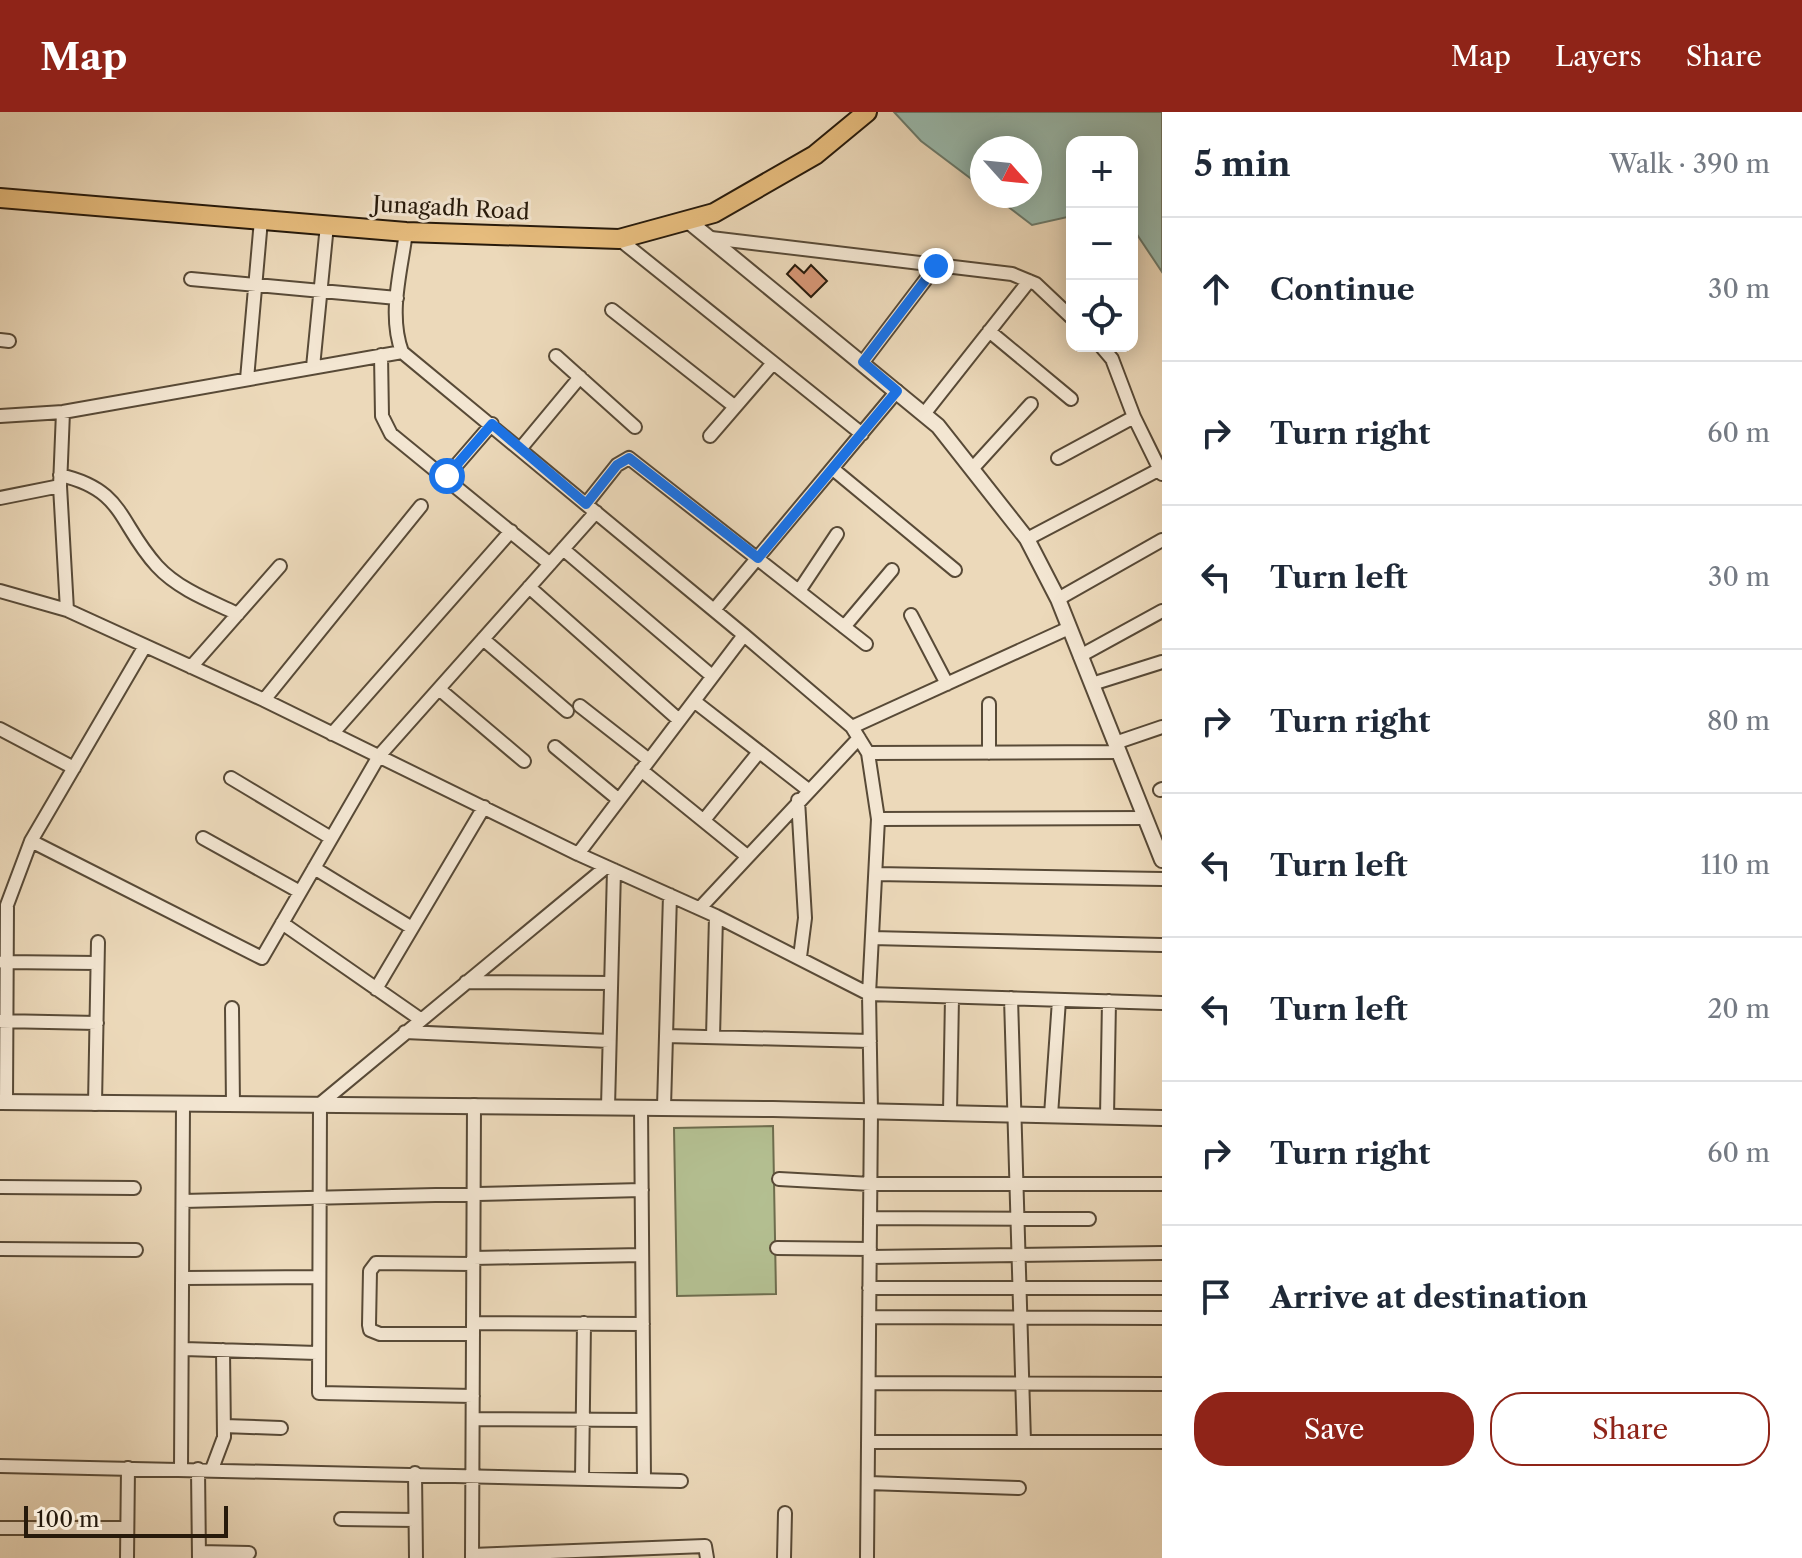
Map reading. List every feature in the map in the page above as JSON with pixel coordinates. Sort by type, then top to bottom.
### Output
[{"type":"main road","name":"Junagadh Road","points":[[0,198],[406,232],[619,239],[714,213],[815,155],[867,112]]},
{"type":"street","points":[[247,379],[261,220]]},
{"type":"street","points":[[687,220],[924,414],[1027,539],[1058,599],[1162,860]]},
{"type":"street","points":[[313,367],[327,225]]},
{"type":"street","points":[[406,232],[394,332],[402,352],[744,635],[855,733],[868,753],[878,819],[869,994],[871,1184],[867,1558]]},
{"type":"street","points":[[711,238],[1012,274],[1029,281],[1066,313]]},
{"type":"street","points":[[619,239],[862,434]]},
{"type":"street","points":[[863,362],[936,266]]},
{"type":"street","points":[[191,279],[397,298]]},
{"type":"street","points":[[924,414],[1029,281]]},
{"type":"street","points":[[612,310],[734,406]]},
{"type":"street","points":[[989,331],[1071,399]]},
{"type":"street","points":[[0,416],[63,412],[402,352]]},
{"type":"street","points":[[1027,539],[1161,471],[1134,417],[1112,359],[1106,352]]},
{"type":"street","points":[[381,355],[385,426],[550,564]]},
{"type":"street","points":[[556,356],[635,427]]},
{"type":"street","points":[[710,436],[773,363]]},
{"type":"street","points":[[521,448],[580,377]]},
{"type":"street","points":[[714,610],[897,391]]},
{"type":"street","points":[[972,469],[1031,404]]},
{"type":"street","points":[[63,412],[60,480],[67,610]]},
{"type":"street","points":[[1058,458],[1134,417]]},
{"type":"street","points":[[447,476],[492,424]]},
{"type":"street","points":[[31,841],[262,958],[379,756],[563,549],[617,465],[629,458],[866,644]]},
{"type":"street","points":[[833,469],[955,570]]},
{"type":"street","points":[[0,498],[60,480],[84,480],[105,492],[159,568],[191,592],[238,614]]},
{"type":"street","points":[[264,700],[421,506]]},
{"type":"street","points":[[332,734],[511,531]]},
{"type":"street","points":[[799,591],[837,534]]},
{"type":"street","points":[[1058,599],[1162,540]]},
{"type":"street","points":[[563,549],[712,676]]},
{"type":"street","points":[[191,667],[280,566]]},
{"type":"street","points":[[844,627],[892,570]]},
{"type":"street","points":[[529,587],[679,720]]},
{"type":"street","points":[[0,591],[67,610],[264,700],[578,854],[700,908],[869,994],[1162,1003]]},
{"type":"street","points":[[1080,656],[1162,611]]},
{"type":"street","points":[[911,615],[947,684]]},
{"type":"street","points":[[700,908],[855,733],[947,684],[1069,628]]},
{"type":"street","points":[[578,854],[744,635]]},
{"type":"street","points":[[483,639],[567,711]]},
{"type":"street","points":[[145,646],[31,841],[4,905],[3,1102],[664,1107],[1162,1118]]},
{"type":"street","points":[[1092,684],[1162,662]]},
{"type":"street","points":[[439,689],[524,761]]},
{"type":"street","points":[[694,701],[807,789]]},
{"type":"street","points":[[989,704],[989,753]]},
{"type":"street","points":[[580,706],[747,856]]},
{"type":"street","points":[[868,753],[989,753],[1117,748],[1162,727]]},
{"type":"street","points":[[0,729],[74,768]]},
{"type":"street","points":[[555,747],[619,800]]},
{"type":"street","points":[[704,820],[759,752]]},
{"type":"street","points":[[231,778],[331,838]]},
{"type":"street","points":[[798,800],[805,918],[800,957]]},
{"type":"street","points":[[376,989],[484,807]]},
{"type":"street","points":[[878,819],[1145,818]]},
{"type":"street","points":[[203,838],[300,892]]},
{"type":"street","points":[[314,868],[412,928]]},
{"type":"street","points":[[473,1396],[323,1395],[318,1390],[320,1104],[420,1019],[610,869]]},
{"type":"street","points":[[608,1107],[610,869]]},
{"type":"street","points":[[876,874],[1162,879]]},
{"type":"street","points":[[664,1107],[670,895]]},
{"type":"street","points":[[713,1037],[716,916]]},
{"type":"street","points":[[282,923],[420,1019]]},
{"type":"street","points":[[872,938],[1162,945]]},
{"type":"street","points":[[95,1104],[98,942]]},
{"type":"street","points":[[4,962],[97,963]]},
{"type":"street","points":[[466,982],[611,983]]},
{"type":"street","points":[[950,1112],[952,997]]},
{"type":"street","points":[[1011,998],[1024,1442]]},
{"type":"street","points":[[1051,1115],[1059,1000]]},
{"type":"street","points":[[1107,1117],[1109,1001]]},
{"type":"street","points":[[232,1008],[233,1105]]},
{"type":"street","points":[[3,1021],[97,1023]]},
{"type":"street","points":[[405,1032],[609,1041]]},
{"type":"street","points":[[666,1036],[870,1041]]},
{"type":"street","points":[[181,1469],[183,1105]]},
{"type":"street","points":[[474,1105],[472,1557],[705,1546],[707,1558]]},
{"type":"street","points":[[641,1108],[644,1480]]},
{"type":"street","points":[[779,1179],[871,1184],[1162,1184]]},
{"type":"street","points":[[0,1187],[134,1188]]},
{"type":"street","points":[[183,1201],[642,1190]]},
{"type":"street","points":[[870,1218],[1089,1219]]},
{"type":"street","points":[[777,1248],[1018,1255],[1162,1253]]},
{"type":"street","points":[[0,1249],[136,1250]]},
{"type":"street","points":[[642,1255],[376,1263],[370,1271],[369,1325],[370,1330],[380,1334],[584,1323],[643,1324]]},
{"type":"street","points":[[184,1278],[318,1277]]},
{"type":"street","points":[[869,1288],[1162,1288]]},
{"type":"street","points":[[869,1317],[1162,1318]]},
{"type":"street","points":[[582,1478],[584,1323]]},
{"type":"street","points":[[184,1349],[317,1353]]},
{"type":"street","points":[[212,1469],[224,1442],[223,1350]]},
{"type":"street","points":[[869,1383],[1162,1384]]},
{"type":"street","points":[[473,1419],[643,1420]]},
{"type":"street","points":[[224,1426],[281,1428]]},
{"type":"street","points":[[868,1442],[1162,1442]]},
{"type":"street","points":[[0,1466],[473,1474],[681,1481]]},
{"type":"street","points":[[127,1558],[128,1468]]},
{"type":"street","points":[[198,1469],[199,1555],[249,1553]]},
{"type":"street","points":[[415,1473],[416,1558]]},
{"type":"street","points":[[868,1483],[1019,1488]]},
{"type":"street","points":[[784,1558],[785,1513]]},
{"type":"street","points":[[341,1519],[415,1520]]},
{"type":"street","points":[[0,1528],[127,1528]]},
{"type":"green space","points":[[773,1126],[776,1294],[677,1296],[674,1128]]},
{"type":"shaded area","points":[[894,112],[1162,112],[1162,272],[1138,236],[1138,136],[1066,136],[1066,217],[1032,225],[1010,208],[1042,208],[1042,136],[970,136],[970,178],[921,141]]},
{"type":"building","points":[[795,265],[804,273],[811,265],[827,281],[811,297],[787,274]]},
{"type":"route","points":[[447,476],[492,424],[586,504],[623,458],[629,458],[758,558],[897,391],[863,362],[936,266]]}]
